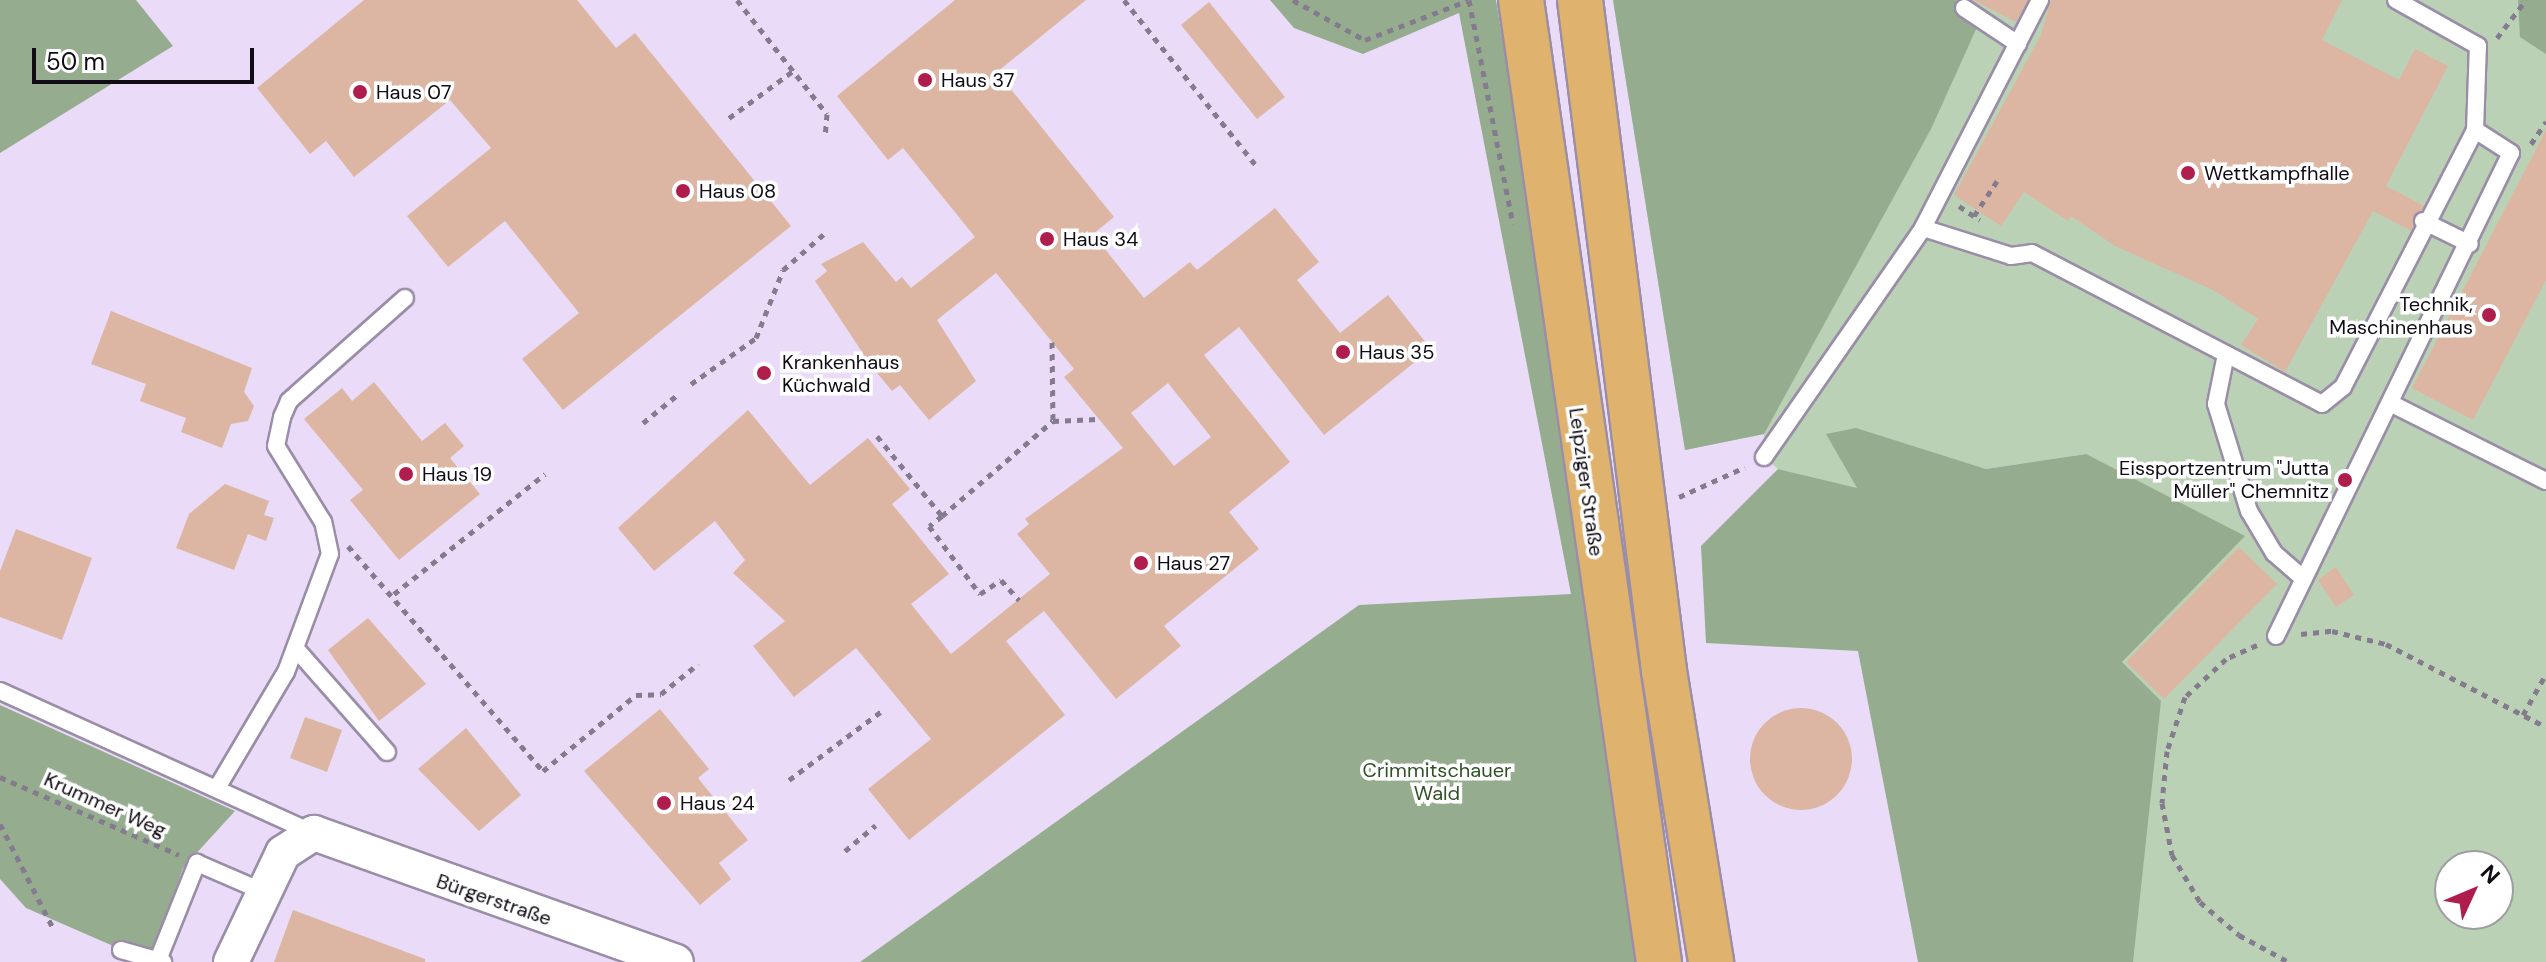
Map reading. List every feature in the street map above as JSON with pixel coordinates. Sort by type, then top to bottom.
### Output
[{"type":"main road","name":"Leipziger Straße","points":[[1521,0],[1659,962]]},
{"type":"main road","points":[[1580,0],[1664,671],[1711,962]]},
{"type":"street","points":[[231,962],[283,853],[314,833]]},
{"type":"street","name":"Bürgerstraße","points":[[314,833],[676,962]]},
{"type":"lane","points":[[1764,457],[1923,228],[1946,175],[2040,0]]},
{"type":"lane","points":[[1923,228],[2011,256],[2032,253],[2322,404],[2343,387],[2475,130],[2478,46],[2396,0]]},
{"type":"lane","points":[[1964,8],[2018,44]]},
{"type":"lane","points":[[2276,636],[2470,244],[2511,153],[2475,130]]},
{"type":"lane","points":[[2426,223],[2470,244]]},
{"type":"lane","points":[[217,788],[297,650],[331,546],[276,446],[282,417],[289,401],[405,298]]},
{"type":"lane","points":[[2226,354],[2216,404],[2249,511],[2274,553],[2303,578]]},
{"type":"lane","points":[[2392,404],[2546,481]]},
{"type":"lane","points":[[297,650],[387,752]]},
{"type":"lane","points":[[0,691],[314,833]]},
{"type":"lane","points":[[121,950],[160,961],[197,863],[264,892]]},
{"type":"path","points":[[737,0],[827,114],[825,136]]},
{"type":"path","points":[[1124,0],[1255,164]]},
{"type":"path","points":[[1293,0],[1365,40],[1469,0]]},
{"type":"path","points":[[2478,46],[2497,39],[2526,0]]},
{"type":"path","points":[[729,118],[793,71]]},
{"type":"path","points":[[2531,144],[2546,122]]},
{"type":"path","points":[[1946,175],[1948,200],[1985,223]]},
{"type":"path","points":[[1974,216],[1997,181]]},
{"type":"path","points":[[691,384],[756,338],[783,270],[824,234]]},
{"type":"path","points":[[1052,342],[1053,421]]},
{"type":"path","points":[[643,423],[676,396]]},
{"type":"path","points":[[1019,600],[1001,580],[980,594],[929,526],[1053,421],[1098,419]]},
{"type":"path","points":[[877,436],[942,516]]},
{"type":"path","points":[[1664,499],[1697,494],[1764,457]]},
{"type":"path","points":[[394,594],[545,474]]},
{"type":"path","points":[[331,546],[354,546],[543,771],[636,695],[661,694],[698,664]]},
{"type":"path","points":[[2289,962],[2200,902],[2172,855],[2162,803],[2167,751],[2185,697],[2226,659],[2276,636],[2332,631],[2386,644],[2546,727]]},
{"type":"path","points":[[2523,715],[2546,674]]},
{"type":"path","points":[[789,780],[882,711]]},
{"type":"path","name":"Krummer Weg","points":[[0,777],[197,863]]},
{"type":"path","points":[[0,824],[53,928]]},
{"type":"path","points":[[845,851],[876,825]]},
{"type":"green space","points":[[0,0],[136,0],[173,46],[0,153]]},
{"type":"green space","name":"Crimmitschauer Wald","points":[[1270,0],[1496,0],[1653,962],[860,962],[1359,605],[1571,594],[1459,13],[1363,54],[1294,28]]},
{"type":"green space","name":"Eissportzentrum \"Jutta Müller\" Chemnitz","points":[[1613,0],[2546,0],[2546,962],[2087,962],[2086,454],[1986,469],[1856,429],[1827,435],[1858,489],[1778,469],[1764,457],[1764,434],[1685,450]]},
{"type":"green space","points":[[1613,0],[1955,0],[1978,25],[1931,129],[1764,434],[1685,450]]},
{"type":"green space","points":[[2518,0],[2546,0],[2546,54],[2520,37]]},
{"type":"green space","points":[[1856,428],[1986,469],[2086,454],[2245,536],[2122,662],[2161,701],[2133,962],[1918,962],[1858,651],[1706,643],[1701,546],[1778,469],[1857,488],[1826,434]]},
{"type":"green space","points":[[0,705],[235,811],[183,868],[150,962],[26,908],[0,879]]},
{"type":"building","points":[[364,0],[577,0],[616,48],[635,33],[791,226],[563,410],[522,359],[579,313],[505,221],[448,267],[407,216],[491,148],[450,100],[354,177],[326,141],[310,154],[257,88]]},
{"type":"building","points":[[955,0],[1086,0],[997,72],[1114,217],[1093,234],[1144,298],[1190,262],[1197,270],[1275,208],[1319,262],[1297,280],[1340,333],[1388,295],[1431,349],[1324,435],[1239,327],[1204,355],[1290,462],[1229,512],[1259,549],[1164,626],[1181,646],[1116,699],[1044,611],[1006,641],[1065,715],[909,840],[868,789],[931,739],[856,648],[794,697],[753,646],[785,621],[733,573],[745,560],[715,521],[654,571],[618,528],[748,410],[810,485],[868,438],[910,489],[892,504],[949,574],[911,604],[951,654],[1050,574],[1017,534],[1029,524],[1025,519],[1123,448],[1064,377],[1074,369],[996,273],[937,320],[976,381],[929,420],[900,385],[892,391],[872,367],[815,281],[827,271],[821,264],[863,242],[896,282],[902,277],[911,288],[975,237],[903,148],[888,160],[837,96]],"holes":[[[1168,383],[1211,437],[1174,466],[1131,413]]]},
{"type":"building","points":[[1973,0],[2028,0],[2016,22]]},
{"type":"building","name":"Wettkampfhalle","points":[[2051,0],[2342,0],[2322,40],[2399,80],[2415,49],[2448,66],[2386,186],[2424,206],[2411,231],[2373,211],[2285,372],[2241,345],[2258,319],[2213,290],[2115,246],[2071,216],[2068,221],[2024,192],[2001,226],[1954,195],[2041,35]]},
{"type":"building","points":[[1209,2],[1285,97],[1257,119],[1181,25]]},
{"type":"building","name":"Technik, Maschinenhaus","points":[[2546,130],[2546,280],[2473,420],[2412,388]]},
{"type":"building","points":[[111,311],[252,368],[244,392],[254,406],[248,421],[231,424],[222,448],[181,432],[186,418],[140,401],[146,384],[91,364]]},
{"type":"building","name":"Haus 19","points":[[374,382],[422,441],[445,423],[464,446],[450,458],[480,494],[399,560],[350,500],[363,490],[304,419],[342,388],[352,401]]},
{"type":"building","points":[[225,484],[269,501],[264,515],[274,518],[266,541],[248,534],[234,570],[176,548],[189,514]]},
{"type":"building","points":[[16,529],[92,558],[62,640],[0,617],[0,571]]},
{"type":"building","points":[[2239,547],[2277,584],[2164,699],[2126,662]]},
{"type":"building","points":[[2336,567],[2354,595],[2336,607],[2318,580]]},
{"type":"building","points":[[368,618],[426,684],[379,721],[328,650]]},
{"type":"building","points":[[1801,708],[1820,712],[1837,723],[1848,740],[1852,759],[1848,778],[1837,795],[1820,806],[1801,810],[1782,806],[1765,795],[1754,778],[1750,759],[1754,740],[1765,723],[1782,712]]},
{"type":"building","name":"Haus 24","points":[[660,709],[709,769],[698,778],[748,840],[719,863],[731,879],[700,905],[584,771]]},
{"type":"building","points":[[305,717],[342,730],[327,772],[290,758]]},
{"type":"building","points":[[466,728],[521,795],[479,831],[418,769]]},
{"type":"building","points":[[293,910],[425,959],[425,962],[274,962]]},
{"type":"place","name":"Haus 37","points":[[925,80]]},
{"type":"place","name":"Haus 07","points":[[360,92]]},
{"type":"place","name":"Wettkampfhalle","points":[[2188,173]]},
{"type":"place","name":"Haus 08","points":[[683,191]]},
{"type":"place","name":"Haus 34","points":[[1047,239]]},
{"type":"place","name":"Technik, Maschinenhaus","points":[[2489,315]]},
{"type":"place","name":"Haus 35","points":[[1343,352]]},
{"type":"place","name":"Krankenhaus Küchwald","points":[[764,373]]},
{"type":"place","name":"Haus 19","points":[[406,474]]},
{"type":"place","name":"Eissportzentrum \"Jutta Müller\" Chemnitz","points":[[2345,480]]},
{"type":"place","name":"Haus 27","points":[[1141,563]]},
{"type":"place","name":"Haus 24","points":[[664,803]]}]
